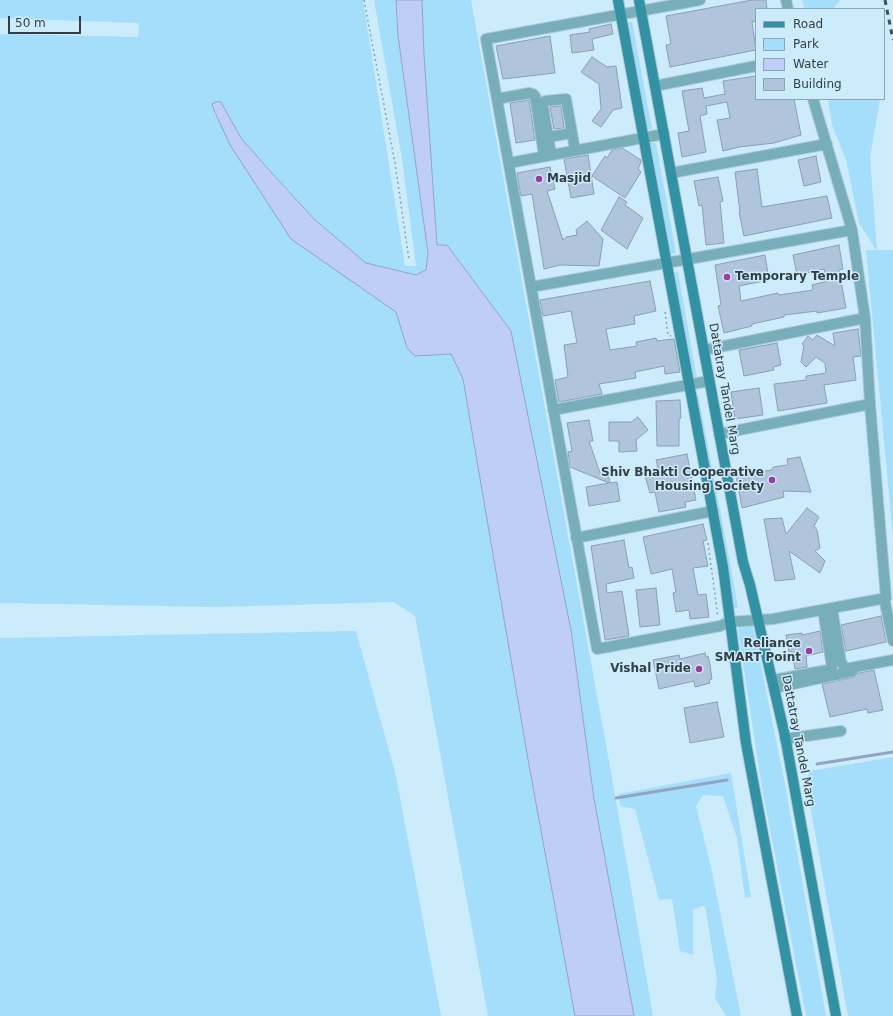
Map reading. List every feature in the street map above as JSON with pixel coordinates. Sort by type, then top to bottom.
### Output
[{"type":"main road","points":[[618,0],[723,566],[729,622],[746,743],[797,1016]]},
{"type":"main road","name":"Dattatray Tandel Marg","points":[[639,0],[743,562],[774,684],[836,1016]]},
{"type":"street","points":[[700,0],[486,39],[597,649],[720,626],[729,622],[773,619],[884,598]]},
{"type":"street","points":[[655,86],[755,66]]},
{"type":"street","points":[[497,99],[529,93],[535,96],[548,155]]},
{"type":"street","points":[[548,155],[548,137],[543,103],[564,98],[567,102],[575,150]]},
{"type":"street","points":[[813,100],[852,230],[865,318],[870,404],[886,598],[884,598],[893,642]]},
{"type":"street","points":[[548,137],[572,133]]},
{"type":"street","points":[[509,163],[664,134]]},
{"type":"street","points":[[671,173],[827,144]]},
{"type":"street","points":[[531,287],[687,258],[852,230]]},
{"type":"street","points":[[704,350],[865,318]]},
{"type":"street","points":[[553,410],[710,381]]},
{"type":"street","points":[[719,434],[870,404]]},
{"type":"street","points":[[576,538],[712,511]]},
{"type":"street","points":[[827,609],[841,662],[845,669],[893,660]]},
{"type":"street","points":[[774,684],[828,670],[832,667],[827,609]]},
{"type":"street","points":[[774,684],[858,670]]},
{"type":"street","points":[[785,739],[841,730]]},
{"type":"path","points":[[364,0],[395,164],[409,260]]},
{"type":"green space","points":[[0,0],[363,0],[405,266],[416,266],[402,159],[374,0],[396,0],[398,36],[428,253],[426,270],[416,275],[366,263],[314,219],[241,138],[225,108],[216,102],[213,105],[215,115],[368,292],[396,312],[407,348],[451,354],[463,379],[529,765],[575,1016],[488,1016],[415,616],[394,602],[216,607],[0,603],[0,34],[138,37],[139,23],[0,18]]},
{"type":"green space","points":[[422,0],[471,0],[614,789],[653,1016],[634,1016],[594,799],[571,630],[478,288],[447,245],[437,245],[424,55]]},
{"type":"green space","points":[[802,0],[840,0],[834,8],[805,8]]},
{"type":"green space","points":[[626,22],[632,22],[652,129],[646,130]]},
{"type":"green space","points":[[828,100],[880,100],[870,157],[877,250],[893,250],[893,536],[866,250],[876,250],[859,223],[846,160],[832,125]]},
{"type":"green space","points":[[649,143],[656,143],[676,253],[669,255]]},
{"type":"green space","points":[[678,272],[697,379],[692,379],[672,273]]},
{"type":"green space","points":[[698,394],[738,608],[733,608],[695,395]]},
{"type":"green space","points":[[748,622],[753,627],[785,784],[826,1016],[806,1016],[762,788],[738,630],[740,624]]},
{"type":"green space","points":[[356,631],[396,776],[441,1016],[0,1016],[0,638]]},
{"type":"green space","points":[[893,757],[893,1016],[848,1016],[806,783],[810,771]]},
{"type":"green space","points":[[731,773],[751,897],[745,898],[737,838],[723,796],[703,795],[696,806],[711,867],[741,1016],[726,1016],[715,998],[717,980],[705,905],[693,910],[693,955],[680,951],[672,899],[659,900],[635,809],[620,806],[619,794]]},
{"type":"water","points":[[396,0],[422,0],[424,55],[437,245],[447,245],[511,331],[571,630],[594,799],[634,1016],[575,1016],[529,765],[463,379],[451,354],[415,356],[407,348],[396,312],[291,239],[230,145],[212,104],[221,102],[241,138],[271,172],[314,219],[366,263],[416,275],[426,270],[428,253],[398,36]]},
{"type":"building","points":[[752,0],[766,0],[767,8],[755,8],[755,21],[752,22],[755,50],[670,67],[666,45],[671,44],[666,16]]},
{"type":"building","points":[[611,24],[613,34],[592,39],[594,50],[572,53],[570,35],[590,32],[589,29]]},
{"type":"building","points":[[550,36],[555,73],[503,79],[496,46]]},
{"type":"building","points":[[592,57],[607,67],[616,66],[622,108],[613,110],[601,127],[592,121],[601,109],[599,84],[581,72]]},
{"type":"building","points":[[755,76],[755,100],[794,100],[801,135],[774,143],[739,147],[723,151],[717,120],[730,118],[727,102],[706,106],[707,114],[700,116],[706,152],[682,157],[678,133],[689,131],[682,91],[702,88],[704,98],[725,94],[723,81]]},
{"type":"building","points":[[529,100],[535,140],[516,143],[510,103]]},
{"type":"building","points":[[561,106],[564,128],[554,129],[550,107]]},
{"type":"building","points":[[622,148],[641,160],[638,169],[641,172],[625,198],[592,176],[605,156],[607,158],[612,150]]},
{"type":"building","points":[[588,155],[594,194],[571,198],[564,159]]},
{"type":"building","points":[[816,156],[821,182],[804,186],[798,160]]},
{"type":"building","points":[[550,167],[555,189],[547,191],[563,240],[566,237],[577,235],[576,230],[587,221],[603,239],[599,266],[560,265],[544,269],[532,194],[521,196],[517,173]]},
{"type":"building","points":[[757,169],[762,207],[827,196],[832,218],[744,236],[739,212],[735,172]]},
{"type":"building","points":[[718,177],[723,201],[720,202],[724,243],[706,245],[702,205],[699,206],[694,181]]},
{"type":"building","points":[[619,197],[627,202],[625,205],[643,218],[627,249],[601,230]]},
{"type":"building","points":[[839,245],[843,269],[839,270],[846,308],[817,313],[817,311],[784,315],[784,317],[752,324],[752,326],[724,333],[718,306],[721,305],[715,265],[765,255],[769,280],[739,286],[741,301],[778,293],[779,295],[813,290],[812,285],[827,281],[824,269],[797,275],[793,255]]},
{"type":"building","points":[[650,281],[656,311],[634,316],[635,324],[606,329],[610,350],[637,346],[636,342],[656,338],[657,341],[674,339],[680,372],[665,374],[664,366],[635,372],[636,378],[599,384],[602,394],[559,402],[555,380],[568,377],[564,345],[577,343],[571,311],[543,316],[540,300]]},
{"type":"building","points":[[858,329],[861,356],[853,357],[856,380],[824,385],[827,403],[778,411],[774,384],[806,380],[806,376],[826,373],[825,363],[816,357],[806,367],[801,362],[804,346],[802,344],[808,336],[813,340],[817,335],[835,346],[833,333]]},
{"type":"building","points":[[777,343],[781,365],[773,367],[774,370],[744,376],[739,350]]},
{"type":"building","points":[[759,388],[763,415],[735,419],[731,392]]},
{"type":"building","points":[[680,400],[681,418],[679,419],[679,446],[657,446],[656,401]]},
{"type":"building","points":[[638,417],[648,430],[636,440],[637,451],[619,452],[619,441],[609,441],[609,422],[631,422]]},
{"type":"building","points":[[589,420],[593,441],[589,441],[600,473],[608,472],[610,483],[617,482],[620,501],[589,506],[586,487],[609,483],[570,467],[568,452],[572,451],[567,423]]},
{"type":"building","points":[[687,454],[696,500],[685,502],[686,507],[659,512],[655,492],[650,493],[644,472],[658,468],[656,460]]},
{"type":"building","name":"Shiv Bhakti Cooperative Housing Society","points":[[800,457],[811,492],[783,491],[784,497],[742,508],[736,475],[772,470],[773,467],[788,465],[787,459]]},
{"type":"building","points":[[807,508],[819,517],[814,526],[817,530],[820,548],[815,551],[825,561],[820,573],[789,551],[795,579],[775,581],[764,519],[782,518],[786,534]]},
{"type":"building","points":[[703,524],[707,540],[703,541],[708,566],[693,568],[698,595],[706,594],[709,617],[690,619],[689,610],[676,612],[673,593],[676,592],[672,569],[651,574],[643,537]]},
{"type":"building","points":[[624,540],[629,568],[632,567],[634,578],[606,584],[607,593],[622,591],[629,636],[605,640],[591,546]]},
{"type":"building","points":[[656,588],[660,625],[640,627],[636,590]]},
{"type":"building","points":[[881,616],[886,642],[846,651],[841,625]]},
{"type":"building","name":"Reliance SMART Point","points":[[820,631],[823,652],[806,656],[807,667],[795,669],[792,651],[789,652],[786,635],[802,633],[802,635]]},
{"type":"building","points":[[705,653],[706,657],[708,656],[710,665],[712,679],[709,680],[710,683],[695,687],[694,681],[659,689],[653,660],[679,655],[680,659]]},
{"type":"building","points":[[874,670],[883,710],[868,713],[867,709],[830,717],[822,684],[854,677],[859,673]]},
{"type":"building","points":[[717,702],[724,737],[690,743],[684,708]]},
{"type":"waterway","points":[[817,764],[893,752]]},
{"type":"waterway","points":[[616,798],[727,780]]},
{"type":"railway","points":[[885,0],[893,40]]},
{"type":"place","name":"Masjid","points":[[539,179]]},
{"type":"place","name":"Temporary Temple","points":[[727,277]]},
{"type":"place","name":"Shiv Bhakti Cooperative Housing Society","points":[[772,480]]},
{"type":"place","name":"Reliance SMART Point","points":[[809,651]]},
{"type":"place","name":"Vishal Pride","points":[[699,669]]}]
